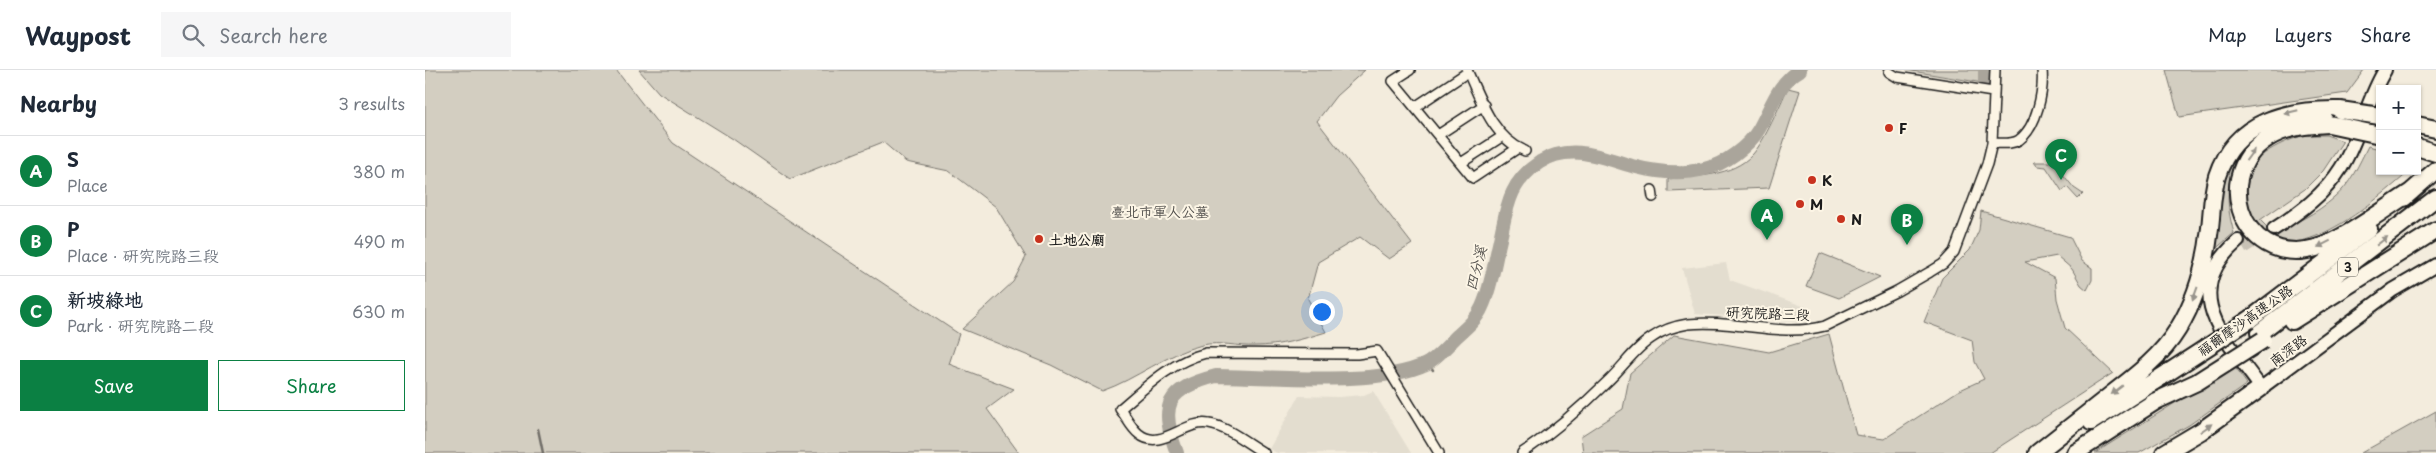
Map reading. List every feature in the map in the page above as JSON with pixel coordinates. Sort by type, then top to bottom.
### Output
[{"type":"highway","points":[[2037,453],[2154,358],[2169,343],[2188,311],[2201,276],[2217,176],[2224,159],[2246,133],[2264,121],[2297,111],[2340,110],[2376,115]]},
{"type":"highway","points":[[2376,134],[2329,124],[2301,127],[2278,133],[2256,148],[2246,160],[2239,176],[2237,192],[2243,219],[2252,232],[2275,247],[2287,250],[2317,247],[2351,230],[2411,192]]},
{"type":"highway","points":[[2421,126],[2436,129]]},
{"type":"highway","points":[[2421,148],[2436,153]]},
{"type":"highway","name":"福爾摩沙高速公路","points":[[2043,453],[2249,320],[2367,231],[2436,170]]},
{"type":"highway","name":"福爾摩沙高速公路","points":[[2261,337],[2436,198]]},
{"type":"highway","points":[[2075,453],[2156,401],[2197,382],[2261,337],[2436,230]]},
{"type":"highway","points":[[2164,453],[2201,431],[2261,388]]},
{"type":"main road","points":[[2270,226],[2310,204],[2326,187],[2347,158],[2367,105],[2385,70]]},
{"type":"main road","points":[[2241,245],[2225,252],[2218,263],[2212,279],[2209,305],[2211,316],[2261,388]]},
{"type":"main road","name":"南深路","points":[[2261,388],[2393,290],[2436,265]]},
{"type":"street","points":[[1410,70],[1393,81],[1473,178],[1521,149],[1503,136],[1484,105],[1468,71],[1415,107]]},
{"type":"street","name":"研究院路三段","points":[[1522,453],[1556,428],[1607,382],[1651,338],[1669,328],[1706,323],[1767,329],[1814,329],[1825,326],[1888,295],[1943,264],[1954,252],[1987,164],[1991,143],[1995,70]]},
{"type":"street","points":[[1991,143],[2007,144],[2019,140],[2032,122],[2042,92],[2042,70]]},
{"type":"street","points":[[1889,72],[1897,77],[1993,92]]},
{"type":"street","points":[[1438,136],[1484,105]]},
{"type":"street","points":[[1461,163],[1503,136]]},
{"type":"street","points":[[1264,453],[1210,424],[1193,425],[1163,438],[1150,439],[1139,434],[1120,409],[1172,366],[1189,357],[1206,353],[1357,354],[1377,351],[1439,453]]},
{"type":"shaded area","points":[[1726,263],[1730,280],[1811,309],[1807,321],[1695,314],[1682,268]]},
{"type":"shaded area","points":[[1373,391],[1411,453],[1277,453],[1269,449],[1299,396],[1339,397],[1364,395]]},
{"type":"green space","points":[[425,70],[616,70],[673,143],[959,334],[949,364],[1014,389],[987,409],[1019,453],[425,453]]},
{"type":"green space","name":"臺北市軍人公墓","points":[[639,70],[1365,70],[1336,96],[1317,121],[1412,244],[1389,259],[1360,237],[1318,262],[1308,299],[1326,332],[1300,340],[1264,346],[1202,345],[1176,354],[1102,391],[1051,365],[962,329],[1013,282],[1026,257],[996,207],[949,171],[906,162],[883,142],[790,179],[733,139],[659,93]]},
{"type":"green space","points":[[1906,70],[1991,70],[1989,84]]},
{"type":"green space","points":[[2166,70],[2364,70],[2347,93],[2179,117]]},
{"type":"green space","points":[[1788,88],[1800,91],[1769,188],[1668,192],[1668,179],[1713,174],[1744,162],[1753,154],[1762,140]]},
{"type":"green space","points":[[2305,135],[2326,135],[2343,141],[2323,171],[2305,189],[2260,220],[2272,232],[2305,218],[2340,193],[2358,167],[2368,146],[2376,148],[2376,175],[2405,175],[2364,208],[2325,232],[2306,240],[2287,243],[2271,239],[2248,219],[2245,180],[2248,171],[2261,156],[2287,141]]},
{"type":"green space","points":[[2236,156],[2228,195],[2229,212],[2234,233],[2212,252],[2220,189],[2229,166]]},
{"type":"green space","points":[[2034,162],[2053,162],[2074,188],[2083,194],[2078,199],[2067,187],[2062,191],[2046,167],[2037,166]]},
{"type":"green space","points":[[1981,211],[2070,237],[2082,261],[2092,268],[2092,280],[2087,290],[2081,285],[2072,269],[2057,256],[2025,262],[2055,278],[2057,299],[2065,328],[2113,373],[1990,453],[1583,453],[1581,436],[1623,409],[1630,373],[1674,335],[1769,352],[1829,334],[1856,435],[1884,439],[1958,391],[1984,379],[1975,362],[1972,340],[1924,322],[1942,278],[1970,250],[1979,230]]},
{"type":"green space","points":[[1820,253],[1880,277],[1839,298],[1806,286]]},
{"type":"green space","points":[[2234,366],[2247,384],[2189,425],[2139,453],[2095,453]]},
{"type":"green space","points":[[2436,411],[2436,453],[2361,453]]},
{"type":"waterway","name":"四分溪","points":[[1177,453],[1168,423],[1168,411],[1171,401],[1177,393],[1199,381],[1216,376],[1324,379],[1381,376],[1426,364],[1434,358],[1471,323],[1480,311],[1490,284],[1510,198],[1521,179],[1540,162],[1551,156],[1574,153],[1597,156],[1659,171],[1686,172],[1712,167],[1728,159],[1749,142],[1759,129],[1781,88],[1792,75],[1800,70]]},
{"type":"waterway","points":[[1985,70],[1985,81]]},
{"type":"waterway","points":[[1428,363],[1433,370]]},
{"type":"waterway","points":[[538,429],[543,453]]},
{"type":"tunnel","points":[[2243,248],[2267,233]]},
{"type":"place","name":"F","points":[[1889,128]]},
{"type":"place","name":"K","points":[[1812,180]]},
{"type":"place","name":"新坡綠地","points":[[2061,180]]},
{"type":"place","name":"M","points":[[1800,204]]},
{"type":"place","name":"N","points":[[1841,219]]},
{"type":"place","name":"土地公廟","points":[[1039,239]]},
{"type":"place","name":"S","points":[[1767,240]]},
{"type":"place","name":"P","points":[[1907,245]]}]
